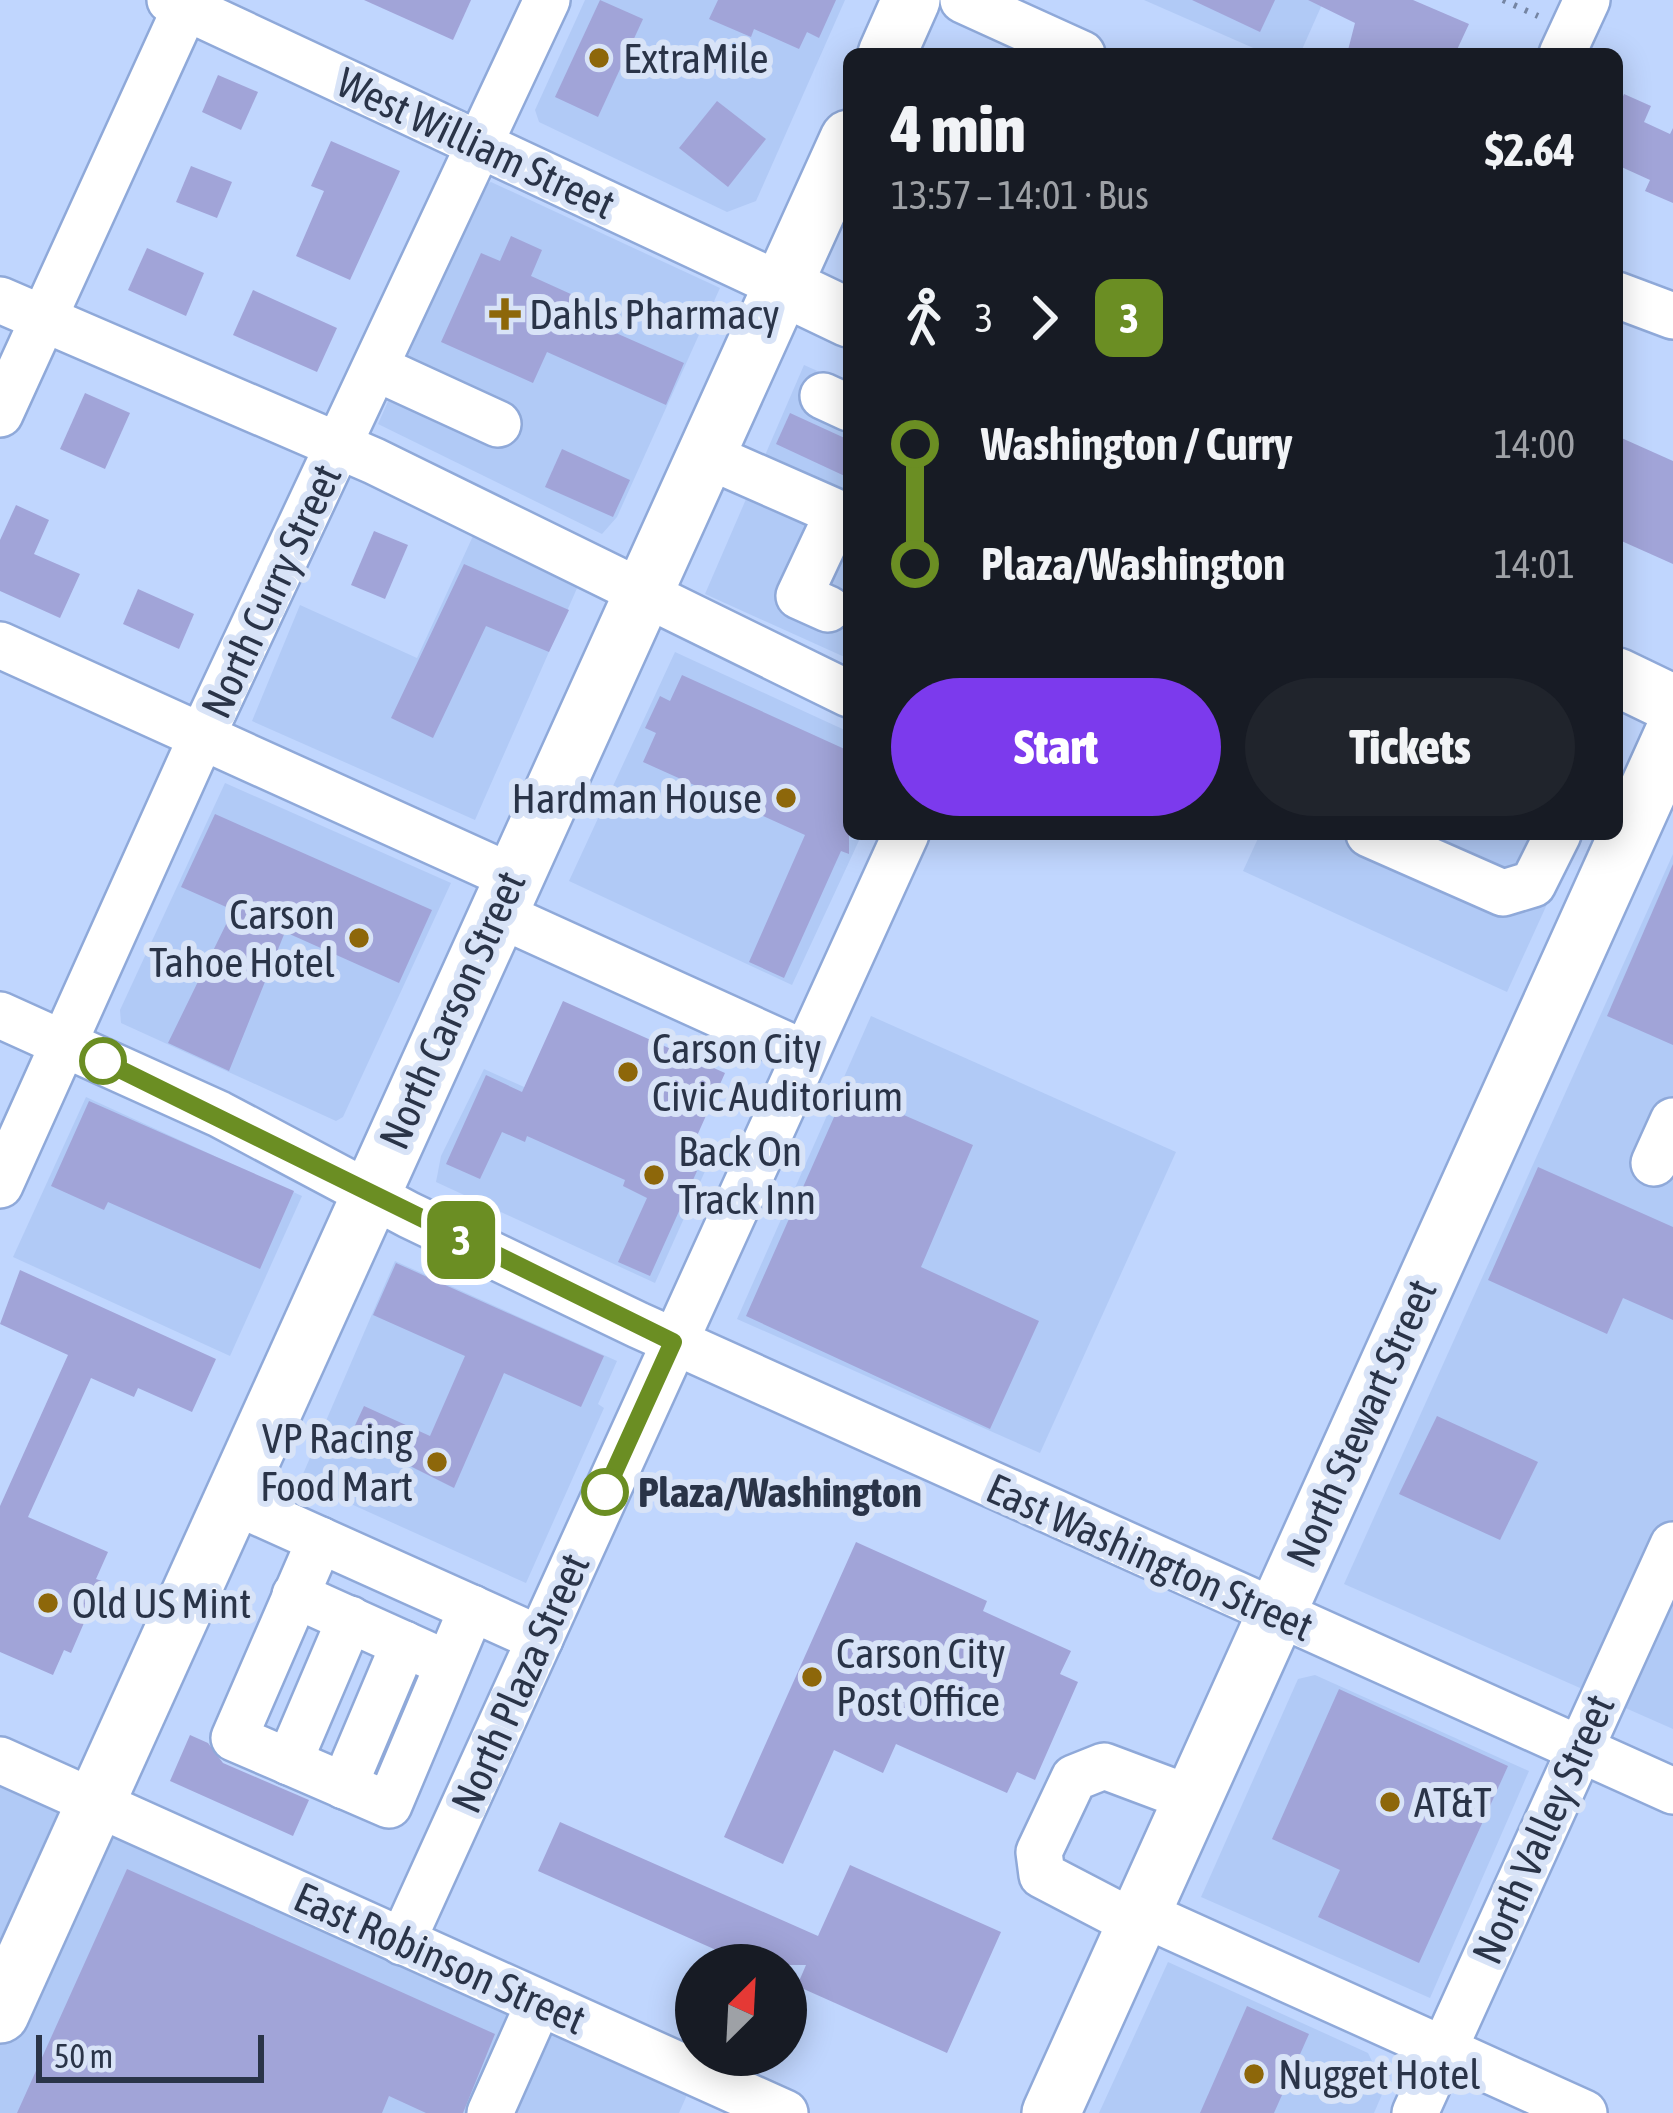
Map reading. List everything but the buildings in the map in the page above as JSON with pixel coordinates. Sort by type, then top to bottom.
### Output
[{"type":"main road","points":[[890,48],[911,0]]},
{"type":"main road","name":"North Carson Street","points":[[0,2014],[843,152]]},
{"type":"main road","points":[[782,286],[843,315]]},
{"type":"main road","points":[[1623,680],[1673,704]]},
{"type":"main road","name":"North Stewart Street","points":[[1051,2113],[1673,734]]},
{"type":"street","name":"North Curry Street","points":[[0,1185],[202,736],[547,0]]},
{"type":"street","points":[[963,0],[1069,48]]},
{"type":"street","name":"West William Street","points":[[181,2],[782,286]]},
{"type":"street","points":[[0,414],[181,2]]},
{"type":"street","points":[[1623,297],[1673,316]]},
{"type":"street","points":[[0,300],[340,445],[603,569],[641,596],[843,691]]},
{"type":"street","points":[[376,368],[498,424]]},
{"type":"street","points":[[706,455],[843,501],[799,596],[828,609]]},
{"type":"street","points":[[0,645],[202,736],[804,1053]]},
{"type":"street","name":"North Plaza Street","points":[[402,1942],[903,840]]},
{"type":"street","points":[[1383,840],[1503,893],[1533,884],[1555,840]]},
{"type":"street","name":"East Washington Street","points":[[0,1015],[219,1114],[370,1194],[673,1342],[1673,1791]]},
{"type":"street","points":[[1654,1163],[1673,1121]]},
{"type":"street","points":[[231,1500],[540,1639]]},
{"type":"street","points":[[320,1540],[234,1738],[388,1805],[472,1608]]},
{"type":"street","name":"North Valley Street","points":[[1414,2113],[1673,1545]]},
{"type":"street","points":[[295,1595],[448,1664]]},
{"type":"street","points":[[290,1762],[350,1619]]},
{"type":"street","points":[[344,1786],[404,1644]]},
{"type":"street","name":"East Robinson Street","points":[[0,1760],[539,2002],[699,2095],[784,2113]]},
{"type":"street","points":[[1192,1799],[1105,1766],[1074,1778],[1039,1852],[1042,1875],[1584,2113]]},
{"type":"street","points":[[490,2113],[539,2002]]},
{"type":"path","points":[[1503,0],[1568,16]]},
{"type":"shaded area","points":[[585,0],[845,0],[756,201],[727,212],[539,122],[535,110]]},
{"type":"shaded area","points":[[1144,0],[1324,0],[1303,48],[1253,48]]},
{"type":"shaded area","points":[[491,182],[720,288],[617,517],[602,534],[378,424],[483,186]]},
{"type":"shaded area","points":[[804,365],[843,382],[843,656],[705,594]]},
{"type":"shaded area","points":[[473,536],[578,586],[475,820],[252,721],[300,605],[417,658]]},
{"type":"shaded area","points":[[675,652],[843,729],[843,840],[859,840],[792,985],[569,881]]},
{"type":"shaded area","points":[[225,783],[451,883],[343,1117],[336,1121],[121,1023],[120,1010]]},
{"type":"shaded area","points":[[1257,840],[1576,840],[1507,992],[1243,871]]},
{"type":"shaded area","points":[[1673,854],[1673,1729],[1344,1584]]},
{"type":"shaded area","points":[[871,1016],[1176,1152],[1040,1453],[737,1319]]},
{"type":"shaded area","points":[[484,1069],[706,1169],[655,1283],[436,1182],[441,1156]]},
{"type":"shaded area","points":[[86,1097],[302,1196],[230,1356],[13,1257]]},
{"type":"shaded area","points":[[395,1261],[617,1361],[598,1404],[604,1408],[526,1583],[300,1481]]},
{"type":"shaded area","points":[[1315,1675],[1529,1771],[1430,1998],[1201,1897],[1298,1679]]},
{"type":"shaded area","points":[[0,1768],[675,2070],[675,2076],[694,2079],[679,2113],[0,2113]]},
{"type":"shaded area","points":[[1168,1962],[1368,2053],[1373,2063],[1392,2071],[1374,2113],[1099,2113]]},
{"type":"bus line","name":"3","points":[[103,1061],[219,1114],[409,1215],[673,1342],[605,1492]]},
{"type":"place","name":"ExtraMile","points":[[599,58]]},
{"type":"place","name":"Dahls Pharmacy","points":[[505,314]]},
{"type":"place","name":"Hardman House","points":[[786,798]]},
{"type":"place","name":"Carson Tahoe Hotel","points":[[359,938]]},
{"type":"place","name":"Carson City Civic Auditorium","points":[[628,1072]]},
{"type":"place","name":"Back On Track Inn","points":[[654,1175]]},
{"type":"place","name":"VP Racing Food Mart","points":[[437,1462]]},
{"type":"place","name":"Plaza/Washington","points":[[605,1492]]},
{"type":"place","name":"Old US Mint","points":[[48,1603]]},
{"type":"place","name":"Carson City Post Office","points":[[812,1677]]},
{"type":"place","name":"AT&T","points":[[1390,1802]]},
{"type":"place","name":"Nugget Hotel","points":[[1254,2074]]}]
